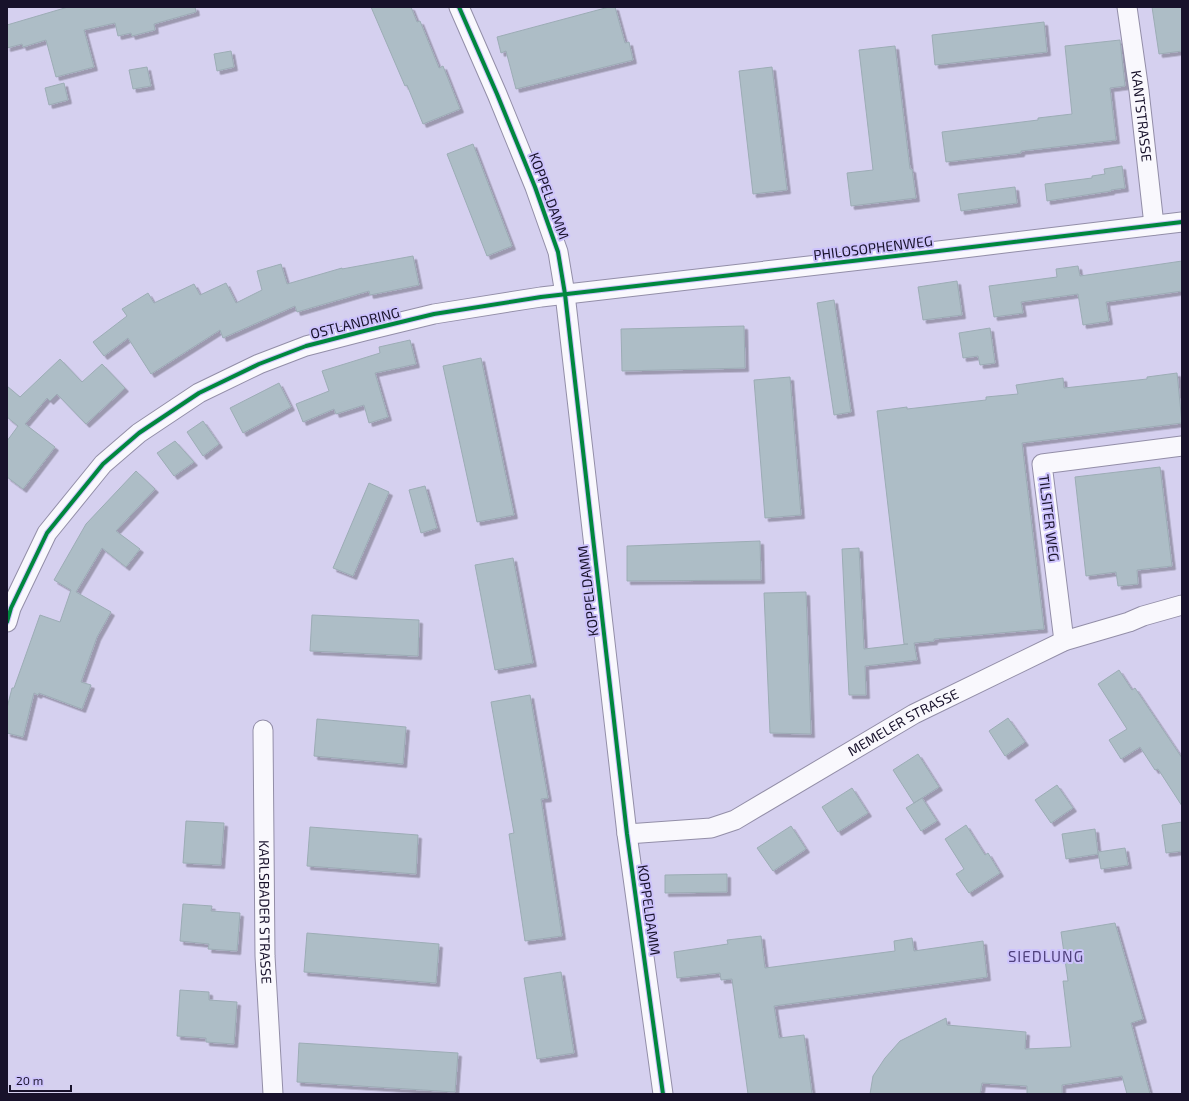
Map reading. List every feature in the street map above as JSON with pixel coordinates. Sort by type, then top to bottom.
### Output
[{"type":"street","name":"KOPPELDAMM","points":[[459,7],[498,94],[535,187],[558,252],[565,294],[627,834],[663,1094]]},
{"type":"street","name":"KANTSTRASSE","points":[[1127,7],[1139,91],[1154,225]]},
{"type":"street","name":"PHILOSOPHENWEG","points":[[565,294],[1182,222]]},
{"type":"street","name":"OSTLANDRING","points":[[7,622],[11,608],[47,533],[103,464],[139,433],[199,393],[266,361],[306,346],[434,314],[541,296],[565,294]]},
{"type":"street","name":"TILSITER WEG","points":[[1064,641],[1042,464],[1182,446]]},
{"type":"street","name":"MEMELER STRASSE","points":[[627,834],[711,828],[735,820],[914,714],[1064,641],[1182,605]]},
{"type":"street","name":"KARLSBADER STRASSE","points":[[263,730],[264,956],[273,1094]]},
{"type":"building","points":[[68,7],[195,7],[196,12],[154,24],[155,30],[132,36],[131,33],[118,36],[115,23],[84,30],[94,67],[56,77],[46,40],[23,47],[22,44],[7,48],[7,25]]},
{"type":"building","points":[[371,7],[411,7],[417,22],[420,21],[439,68],[443,66],[460,109],[423,124],[407,85],[405,86]]},
{"type":"building","points":[[609,7],[615,7],[625,43],[629,42],[633,60],[516,89],[506,51],[501,53],[497,37]]},
{"type":"building","points":[[1152,7],[1182,7],[1182,51],[1159,54]]},
{"type":"building","points":[[1044,22],[1047,52],[935,65],[932,35]]},
{"type":"building","points":[[1120,40],[1125,86],[1110,88],[1116,140],[1021,151],[1021,153],[946,162],[942,132],[1038,120],[1038,118],[1072,114],[1065,46]]},
{"type":"building","points":[[895,46],[910,169],[912,169],[916,198],[851,206],[847,173],[873,170],[859,50]]},
{"type":"building","points":[[231,51],[234,67],[217,71],[214,54]]},
{"type":"building","points":[[147,67],[151,86],[133,89],[129,70]]},
{"type":"building","points":[[772,67],[787,190],[753,194],[739,71]]},
{"type":"building","points":[[64,83],[68,100],[49,105],[45,88]]},
{"type":"building","points":[[473,144],[512,246],[487,256],[447,154]]},
{"type":"building","points":[[1122,166],[1125,188],[1047,201],[1045,184],[1092,178],[1092,176],[1105,174],[1104,169]]},
{"type":"building","points":[[1015,187],[1017,203],[961,211],[958,194]]},
{"type":"building","points":[[413,256],[419,285],[370,295],[369,291],[297,312],[295,306],[223,338],[220,330],[151,374],[128,338],[104,356],[93,342],[127,316],[122,309],[148,293],[154,303],[194,284],[200,295],[226,283],[236,303],[262,290],[257,271],[281,264],[287,284],[342,268]]},
{"type":"building","points":[[1182,261],[1182,291],[1106,302],[1109,321],[1083,325],[1078,294],[1021,302],[1023,313],[994,317],[989,286],[1057,277],[1056,269],[1078,266],[1080,276]]},
{"type":"building","points":[[957,281],[962,315],[923,320],[918,287]]},
{"type":"building","points":[[834,300],[851,412],[834,415],[817,303]]},
{"type":"building","points":[[744,326],[745,368],[622,371],[621,329]]},
{"type":"building","points":[[990,328],[995,363],[980,365],[978,356],[963,358],[959,333]]},
{"type":"building","points":[[410,340],[416,364],[375,373],[388,417],[369,423],[364,405],[336,414],[334,409],[303,422],[296,404],[329,391],[322,371],[380,353],[379,347]]},
{"type":"building","points":[[481,358],[514,515],[477,522],[443,366]]},
{"type":"building","points":[[60,359],[82,382],[102,364],[125,388],[86,424],[57,394],[50,401],[47,398],[25,424],[55,447],[23,489],[7,477],[7,441],[18,426],[7,417],[7,386],[20,397]]},
{"type":"building","points":[[1177,373],[1182,423],[1022,443],[1044,629],[934,639],[934,641],[914,643],[917,660],[865,666],[866,695],[849,695],[842,549],[859,548],[864,649],[908,644],[904,644],[877,411],[986,400],[986,397],[1018,394],[1016,385],[1063,378],[1064,388],[1147,379],[1147,377]]},
{"type":"building","points":[[790,377],[801,515],[765,518],[754,380]]},
{"type":"building","points":[[279,383],[291,407],[243,433],[230,408]]},
{"type":"building","points":[[203,421],[219,444],[203,456],[187,432]]},
{"type":"building","points":[[175,441],[194,462],[174,476],[157,453]]},
{"type":"building","points":[[1160,467],[1172,566],[1137,570],[1138,584],[1118,586],[1116,572],[1086,576],[1075,477]]},
{"type":"building","points":[[136,471],[155,489],[116,531],[140,549],[126,567],[102,548],[76,592],[111,612],[97,637],[81,682],[91,685],[82,709],[39,693],[38,695],[34,693],[23,737],[7,733],[7,708],[12,688],[14,688],[40,615],[60,622],[71,590],[54,580],[86,524]]},
{"type":"building","points":[[369,483],[389,492],[353,576],[333,568]]},
{"type":"building","points":[[425,486],[437,528],[421,533],[409,490]]},
{"type":"building","points":[[760,541],[761,580],[627,581],[627,546]]},
{"type":"building","points":[[513,558],[533,663],[495,670],[475,565]]},
{"type":"building","points":[[806,592],[811,734],[770,733],[764,593]]},
{"type":"building","points":[[312,615],[419,620],[418,656],[310,651]]},
{"type":"building","points":[[1119,670],[1132,690],[1135,688],[1182,758],[1182,806],[1158,769],[1155,770],[1140,747],[1121,759],[1109,740],[1127,729],[1098,684]]},
{"type":"building","points":[[530,695],[548,798],[541,799],[562,936],[525,941],[509,834],[514,833],[491,702]]},
{"type":"building","points":[[1008,718],[1025,742],[1005,756],[989,731]]},
{"type":"building","points":[[317,719],[406,727],[403,764],[314,756]]},
{"type":"building","points":[[918,754],[939,787],[914,803],[893,770]]},
{"type":"building","points":[[1057,785],[1073,808],[1051,823],[1035,800]]},
{"type":"building","points":[[852,788],[868,813],[838,832],[822,807]]},
{"type":"building","points":[[922,798],[937,821],[921,831],[906,808]]},
{"type":"building","points":[[186,821],[224,823],[221,865],[183,863]]},
{"type":"building","points":[[1182,822],[1182,851],[1166,853],[1162,825]]},
{"type":"building","points":[[966,825],[985,855],[988,853],[1000,873],[969,893],[956,874],[964,869],[945,839]]},
{"type":"building","points":[[791,826],[806,849],[773,871],[757,848]]},
{"type":"building","points":[[310,827],[418,835],[416,874],[307,866]]},
{"type":"building","points":[[1095,829],[1098,854],[1066,859],[1062,834]]},
{"type":"building","points":[[1125,848],[1128,865],[1101,869],[1098,852]]},
{"type":"building","points":[[727,874],[727,892],[665,893],[665,875]]},
{"type":"building","points":[[183,904],[212,906],[211,911],[240,913],[237,951],[208,949],[209,944],[180,941]]},
{"type":"building","points":[[1115,923],[1143,1019],[1131,1023],[1150,1094],[1127,1094],[1122,1076],[1062,1085],[1062,1094],[1027,1094],[1027,1086],[982,1083],[980,1094],[870,1094],[873,1076],[885,1058],[900,1041],[946,1018],[947,1025],[1026,1032],[1025,1049],[1071,1047],[1063,981],[1068,981],[1061,932]]},
{"type":"building","points":[[307,933],[439,944],[436,983],[304,972]]},
{"type":"building","points":[[761,936],[765,968],[895,951],[894,941],[912,938],[914,951],[983,941],[987,977],[774,1006],[779,1038],[804,1035],[812,1094],[748,1094],[732,979],[721,980],[720,973],[677,978],[674,952],[728,944],[727,940]]},
{"type":"building","points":[[561,972],[574,1053],[537,1059],[524,978]]},
{"type":"building","points":[[180,990],[209,992],[209,1000],[237,1002],[234,1044],[206,1042],[206,1038],[177,1036]]},
{"type":"building","points":[[299,1043],[458,1053],[455,1092],[297,1082]]},
{"type":"cycle path","points":[[459,7],[535,187],[558,252],[565,294],[627,834],[663,1094]]},
{"type":"cycle path","points":[[7,622],[11,608],[47,533],[103,464],[139,433],[199,393],[259,364],[306,346],[434,314],[541,297],[1182,222]]},
{"type":"district","name":"SIEDLUNG","points":[[1046,957]]}]
